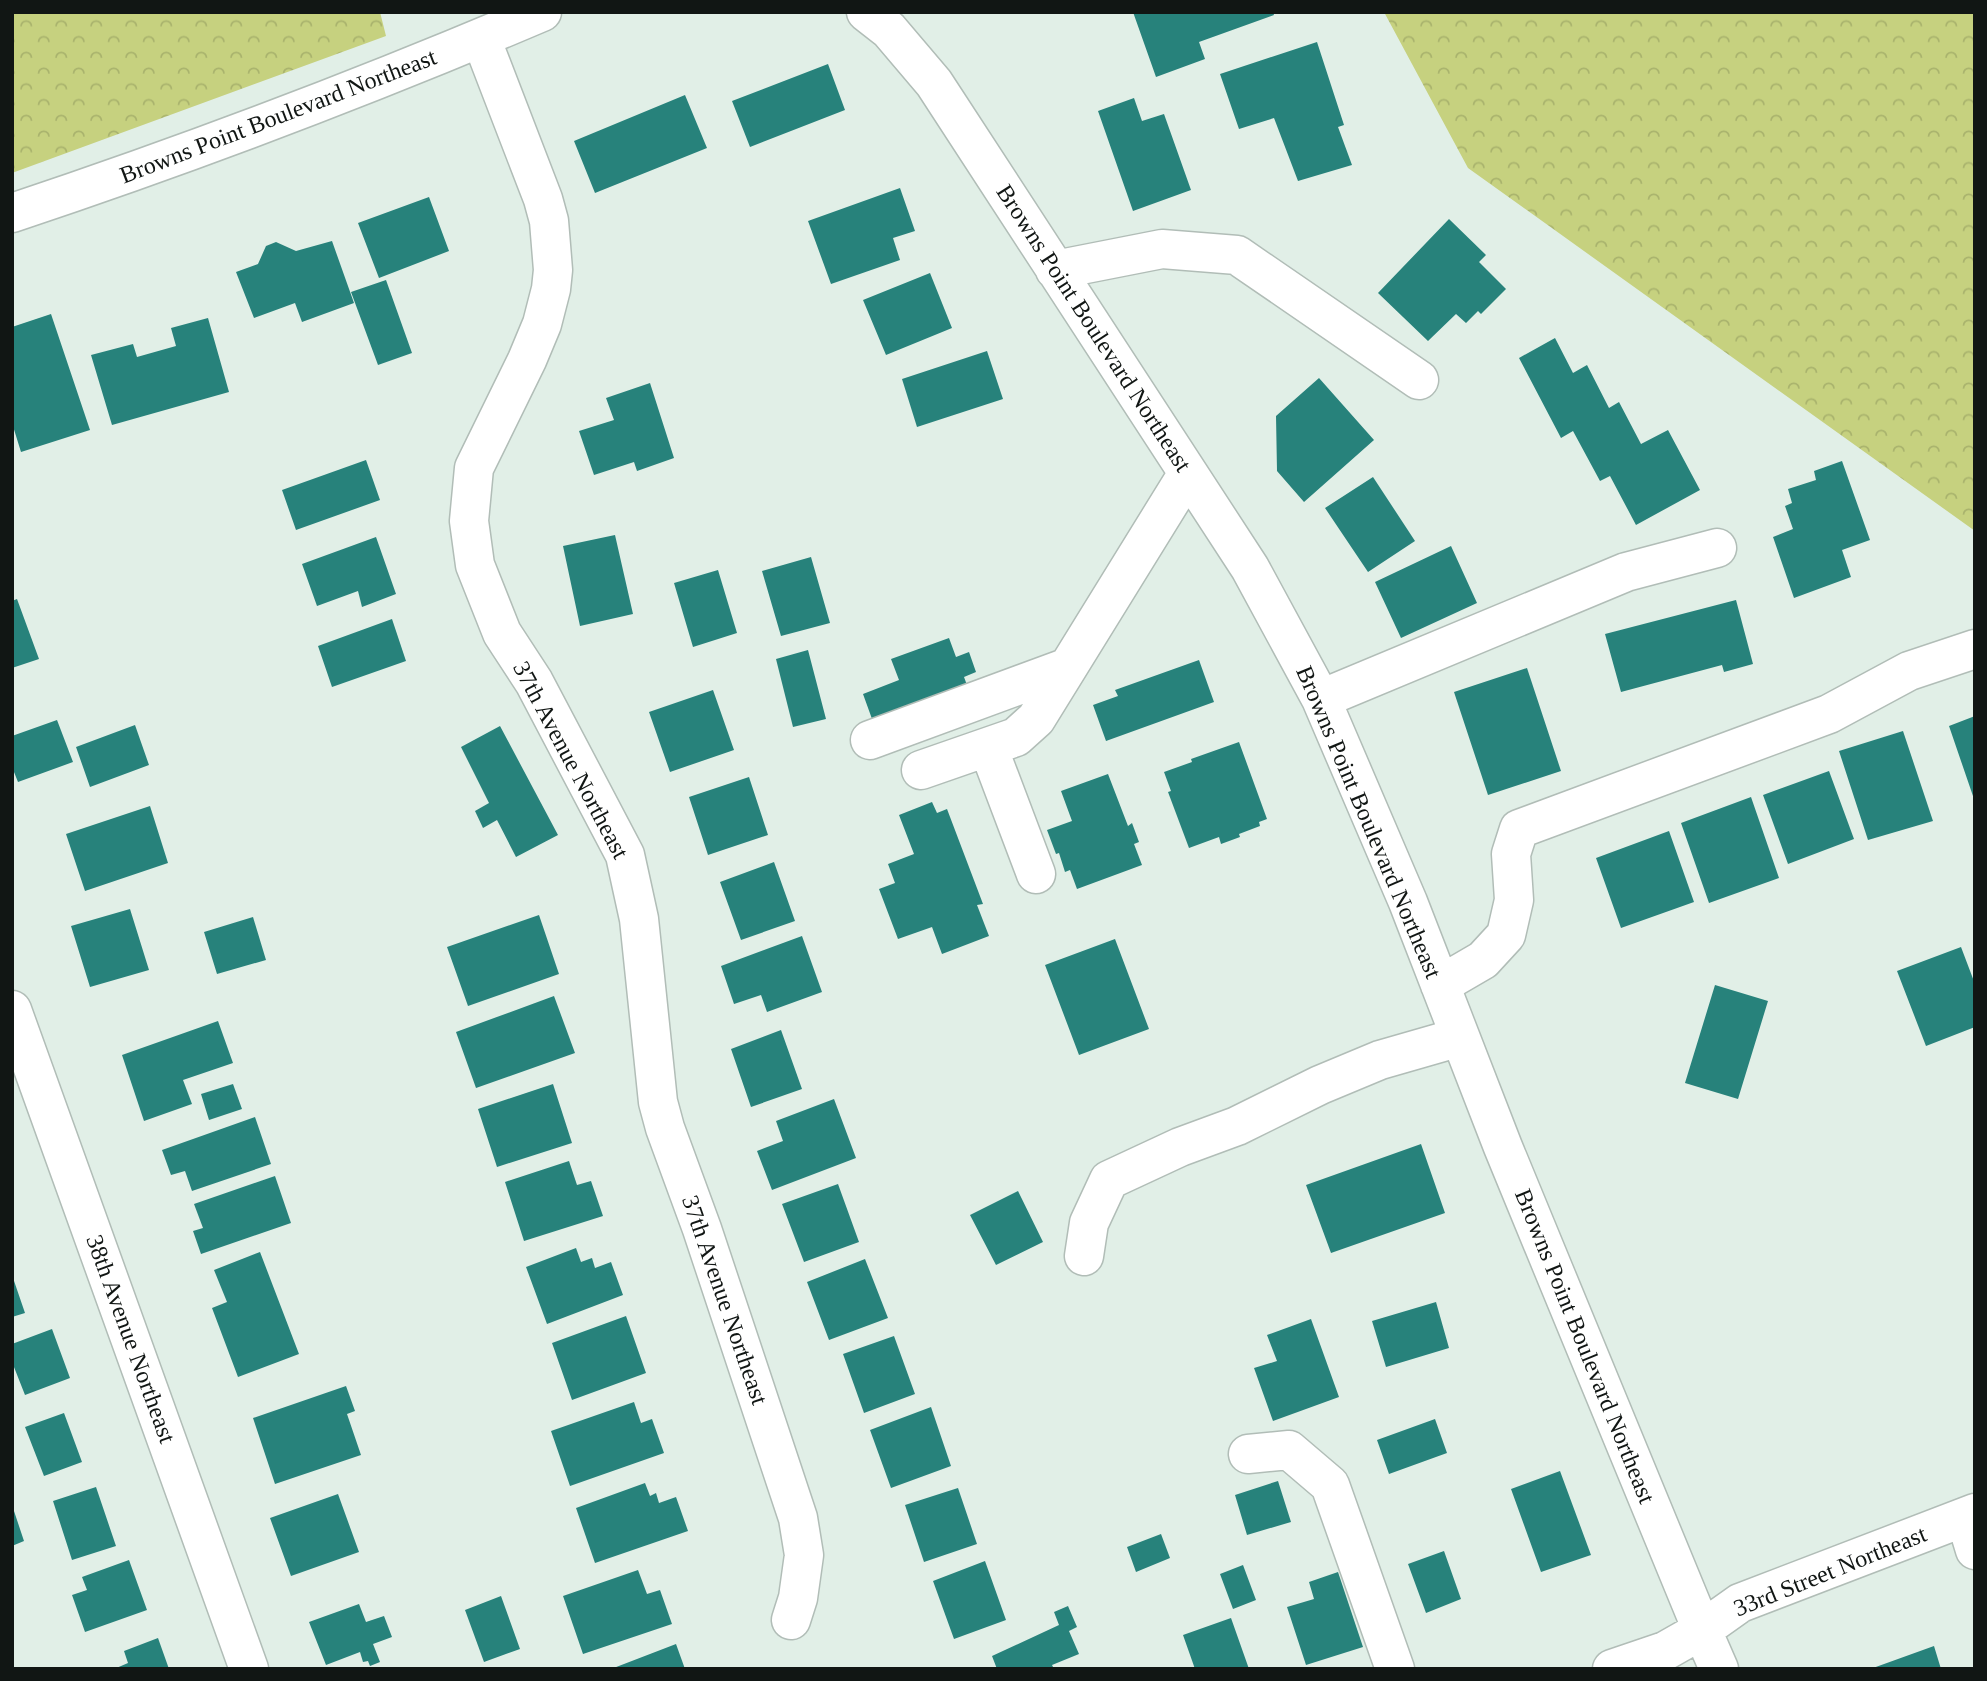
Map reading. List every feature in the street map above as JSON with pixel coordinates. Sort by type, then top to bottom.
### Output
[{"type":"street","name":"Browns Point Boulevard Northeast","points":[[12,213],[235,136],[542,12]]},
{"type":"street","name":"Browns Point Boulevard Northeast","points":[[866,12],[889,30],[934,83],[1250,568],[1321,699],[1408,902],[1503,1147],[1719,1669]]},
{"type":"street","name":"37th Avenue Northeast","points":[[481,38],[549,221],[553,270],[542,324],[474,468],[469,521],[475,565],[502,634],[534,682],[625,855],[639,919],[658,1102],[798,1518],[804,1555],[798,1598],[790,1620]]},
{"type":"street","points":[[1055,270],[1162,249],[1237,255],[1419,380]]},
{"type":"street","points":[[920,770],[1016,737],[1037,719],[1188,473]]},
{"type":"street","points":[[1321,699],[1626,572],[1717,548]]},
{"type":"street","points":[[1440,985],[1483,960],[1506,935],[1514,900],[1511,855],[1519,829],[1829,714],[1909,671],[1975,649]]},
{"type":"street","points":[[870,740],[1068,667]]},
{"type":"street","points":[[988,747],[1035,874]]},
{"type":"street","name":"38th Avenue Northeast","points":[[12,1010],[249,1669]]},
{"type":"street","points":[[1084,1256],[1089,1223],[1109,1180],[1180,1147],[1237,1126],[1320,1085],[1380,1060],[1460,1037]]},
{"type":"street","points":[[1248,1454],[1289,1450],[1330,1485],[1395,1669]]},
{"type":"street","name":"33rd Street Northeast","points":[[1612,1669],[1665,1651],[1702,1630],[1740,1603],[1971,1527]]},
{"type":"green space","points":[[12,12],[380,12],[386,36],[12,173]]},
{"type":"green space","points":[[1384,12],[1975,12],[1975,531],[1468,168]]},
{"type":"building","points":[[1133,12],[1273,12],[1274,15],[1199,42],[1205,59],[1156,77]]},
{"type":"building","points":[[1317,42],[1344,125],[1338,127],[1352,165],[1298,181],[1274,118],[1239,129],[1220,74]]},
{"type":"building","points":[[828,64],[845,110],[750,147],[732,101]]},
{"type":"building","points":[[685,95],[707,148],[595,193],[574,141]]},
{"type":"building","points":[[1134,98],[1142,121],[1164,114],[1191,190],[1133,211],[1098,111]]},
{"type":"building","points":[[900,188],[915,231],[893,238],[900,260],[831,284],[808,221]]},
{"type":"building","points":[[429,197],[449,251],[379,278],[358,223]]},
{"type":"building","points":[[1449,219],[1486,255],[1479,262],[1506,289],[1481,314],[1478,311],[1466,323],[1456,314],[1428,341],[1378,293]]},
{"type":"building","points":[[332,241],[354,303],[302,322],[295,303],[254,318],[236,272],[258,264],[266,246],[276,242],[296,251]]},
{"type":"building","points":[[930,273],[952,328],[886,355],[863,300]]},
{"type":"building","points":[[386,280],[412,353],[378,365],[351,292]]},
{"type":"building","points":[[51,314],[90,430],[21,452],[12,423],[12,327]]},
{"type":"building","points":[[208,318],[229,392],[112,425],[91,355],[133,344],[137,357],[176,346],[171,328]]},
{"type":"building","points":[[1555,338],[1573,373],[1587,365],[1609,408],[1619,402],[1641,444],[1668,430],[1700,490],[1636,525],[1610,476],[1600,481],[1573,431],[1561,438],[1519,358]]},
{"type":"building","points":[[987,351],[1003,399],[917,427],[902,379]]},
{"type":"building","points":[[1319,378],[1374,440],[1304,502],[1277,471],[1276,416]]},
{"type":"building","points":[[650,383],[674,458],[637,471],[634,462],[594,475],[579,431],[614,420],[606,398]]},
{"type":"building","points":[[366,460],[380,500],[296,530],[282,490]]},
{"type":"building","points":[[1842,461],[1870,540],[1842,550],[1851,577],[1794,598],[1773,537],[1793,529],[1785,506],[1792,503],[1788,489],[1816,480],[1814,471]]},
{"type":"building","points":[[1373,477],[1415,541],[1368,572],[1325,508]]},
{"type":"building","points":[[615,535],[633,614],[580,626],[563,546]]},
{"type":"building","points":[[376,537],[396,594],[362,607],[358,591],[317,606],[302,564]]},
{"type":"building","points":[[1451,546],[1477,603],[1401,638],[1375,582]]},
{"type":"building","points":[[811,557],[830,623],[781,636],[762,571]]},
{"type":"building","points":[[718,570],[737,633],[693,647],[674,583]]},
{"type":"building","points":[[17,599],[39,659],[12,668],[12,601]]},
{"type":"building","points":[[1736,600],[1753,664],[1724,672],[1722,665],[1621,692],[1605,634]]},
{"type":"building","points":[[392,619],[406,661],[332,687],[318,646]]},
{"type":"building","points":[[949,638],[956,657],[969,652],[976,672],[964,677],[971,696],[876,730],[863,694],[899,680],[891,659]]},
{"type":"building","points":[[808,650],[826,719],[793,727],[776,659]]},
{"type":"building","points":[[1199,660],[1214,702],[1106,741],[1093,705],[1118,696],[1115,690]]},
{"type":"building","points":[[1527,668],[1561,771],[1488,795],[1454,692]]},
{"type":"building","points":[[713,690],[734,750],[670,772],[649,712]]},
{"type":"building","points":[[1975,716],[1975,799],[1974,799],[1949,726]]},
{"type":"building","points":[[57,720],[73,762],[18,782],[12,767],[12,736]]},
{"type":"building","points":[[135,725],[149,765],[90,787],[76,747]]},
{"type":"building","points":[[500,726],[558,835],[516,857],[497,820],[483,828],[475,811],[489,803],[461,747]]},
{"type":"building","points":[[1903,731],[1933,821],[1868,840],[1839,751]]},
{"type":"building","points":[[1239,742],[1267,819],[1259,822],[1260,826],[1239,834],[1240,837],[1221,844],[1219,837],[1189,848],[1168,792],[1171,791],[1164,772]]},
{"type":"building","points":[[1829,771],[1854,839],[1788,864],[1763,795]]},
{"type":"building","points":[[1108,774],[1128,826],[1132,823],[1139,842],[1134,844],[1142,865],[1077,889],[1070,870],[1065,872],[1047,830],[1072,821],[1061,791]]},
{"type":"building","points":[[749,777],[768,835],[708,855],[689,797]]},
{"type":"building","points":[[1751,797],[1779,878],[1709,903],[1681,823]]},
{"type":"building","points":[[932,802],[937,813],[947,809],[983,904],[977,905],[989,936],[942,954],[932,927],[898,939],[879,889],[895,883],[888,864],[914,854],[899,815]]},
{"type":"building","points":[[150,806],[168,863],[85,891],[66,834]]},
{"type":"building","points":[[1669,831],[1694,902],[1621,928],[1596,858]]},
{"type":"building","points":[[774,862],[795,921],[741,940],[720,882]]},
{"type":"building","points":[[130,909],[149,970],[90,987],[71,926]]},
{"type":"building","points":[[539,915],[559,974],[468,1006],[447,947]]},
{"type":"building","points":[[253,917],[266,960],[217,974],[204,932]]},
{"type":"building","points":[[802,936],[822,992],[767,1012],[761,995],[734,1004],[721,966]]},
{"type":"building","points":[[1115,939],[1149,1029],[1079,1055],[1045,965]]},
{"type":"building","points":[[1961,947],[1975,984],[1975,1027],[1926,1046],[1897,971]]},
{"type":"building","points":[[1715,985],[1768,1001],[1738,1099],[1685,1083]]},
{"type":"building","points":[[554,996],[575,1053],[476,1088],[456,1032]]},
{"type":"building","points":[[218,1021],[233,1063],[183,1080],[192,1104],[144,1121],[122,1055]]},
{"type":"building","points":[[781,1030],[802,1089],[751,1107],[731,1049]]},
{"type":"building","points":[[233,1084],[242,1109],[209,1120],[201,1094]]},
{"type":"building","points":[[553,1084],[572,1143],[497,1167],[478,1109]]},
{"type":"building","points":[[834,1099],[856,1158],[772,1190],[757,1151],[783,1141],[776,1121]]},
{"type":"building","points":[[255,1117],[271,1164],[192,1191],[185,1171],[171,1175],[162,1150]]},
{"type":"building","points":[[1421,1144],[1445,1213],[1331,1253],[1306,1185]]},
{"type":"building","points":[[569,1161],[577,1185],[591,1181],[603,1216],[524,1241],[505,1182]]},
{"type":"building","points":[[275,1176],[291,1223],[201,1254],[193,1231],[203,1228],[194,1204]]},
{"type":"building","points":[[838,1184],[859,1242],[804,1262],[782,1204]]},
{"type":"building","points":[[1018,1191],[1043,1242],[996,1265],[970,1215]]},
{"type":"building","points":[[576,1248],[581,1262],[592,1258],[595,1268],[611,1262],[623,1295],[547,1324],[526,1267]]},
{"type":"building","points":[[260,1252],[299,1354],[238,1377],[212,1308],[227,1302],[214,1270]]},
{"type":"building","points":[[865,1259],[888,1318],[829,1340],[807,1282]]},
{"type":"building","points":[[12,1275],[25,1313],[12,1317]]},
{"type":"building","points":[[1436,1302],[1449,1348],[1386,1367],[1372,1321]]},
{"type":"building","points":[[626,1316],[646,1373],[572,1400],[552,1343]]},
{"type":"building","points":[[1311,1319],[1339,1397],[1273,1421],[1254,1368],[1277,1361],[1267,1335]]},
{"type":"building","points":[[52,1329],[70,1378],[25,1395],[12,1362],[12,1344]]},
{"type":"building","points":[[894,1336],[915,1394],[864,1413],[843,1354]]},
{"type":"building","points":[[346,1386],[355,1411],[347,1414],[361,1455],[275,1484],[253,1418]]},
{"type":"building","points":[[634,1402],[641,1423],[652,1419],[664,1453],[570,1486],[551,1431]]},
{"type":"building","points":[[931,1407],[951,1466],[891,1488],[870,1430]]},
{"type":"building","points":[[64,1413],[82,1462],[44,1476],[25,1427]]},
{"type":"building","points":[[1435,1419],[1447,1453],[1389,1474],[1377,1440]]},
{"type":"building","points":[[1560,1471],[1591,1555],[1541,1572],[1511,1489]]},
{"type":"building","points":[[1278,1481],[1291,1522],[1247,1535],[1235,1495]]},
{"type":"building","points":[[645,1483],[650,1496],[656,1493],[659,1503],[676,1497],[688,1531],[595,1563],[576,1508]]},
{"type":"building","points":[[96,1487],[116,1546],[72,1560],[53,1501]]},
{"type":"building","points":[[958,1488],[977,1544],[924,1562],[905,1505]]},
{"type":"building","points":[[338,1494],[359,1552],[291,1576],[270,1518]]},
{"type":"building","points":[[12,1509],[24,1541],[12,1546]]},
{"type":"building","points":[[1161,1534],[1170,1558],[1136,1572],[1127,1547]]},
{"type":"building","points":[[1444,1551],[1461,1599],[1426,1613],[1408,1564]]},
{"type":"building","points":[[129,1560],[147,1610],[85,1632],[72,1595],[87,1590],[82,1577]]},
{"type":"building","points":[[985,1561],[1006,1620],[954,1639],[933,1581]]},
{"type":"building","points":[[1243,1565],[1256,1600],[1233,1609],[1220,1574]]},
{"type":"building","points":[[638,1570],[647,1594],[660,1590],[672,1624],[583,1654],[563,1596]]},
{"type":"building","points":[[1338,1572],[1363,1647],[1306,1665],[1287,1607],[1314,1599],[1309,1582]]},
{"type":"building","points":[[501,1596],[520,1649],[484,1662],[465,1610]]},
{"type":"building","points":[[359,1604],[366,1622],[384,1616],[392,1637],[373,1644],[380,1662],[370,1666],[368,1661],[363,1662],[360,1652],[326,1665],[309,1622]]},
{"type":"building","points":[[1068,1606],[1077,1627],[1069,1631],[1079,1654],[1052,1665],[1054,1669],[997,1669],[992,1656],[1059,1625],[1054,1612]]},
{"type":"building","points":[[1231,1618],[1249,1669],[1195,1669],[1183,1635]]},
{"type":"building","points":[[158,1638],[169,1669],[114,1669],[128,1663],[124,1651]]},
{"type":"building","points":[[676,1644],[685,1669],[611,1669]]},
{"type":"building","points":[[1934,1646],[1941,1669],[1873,1669],[1873,1668]]}]
